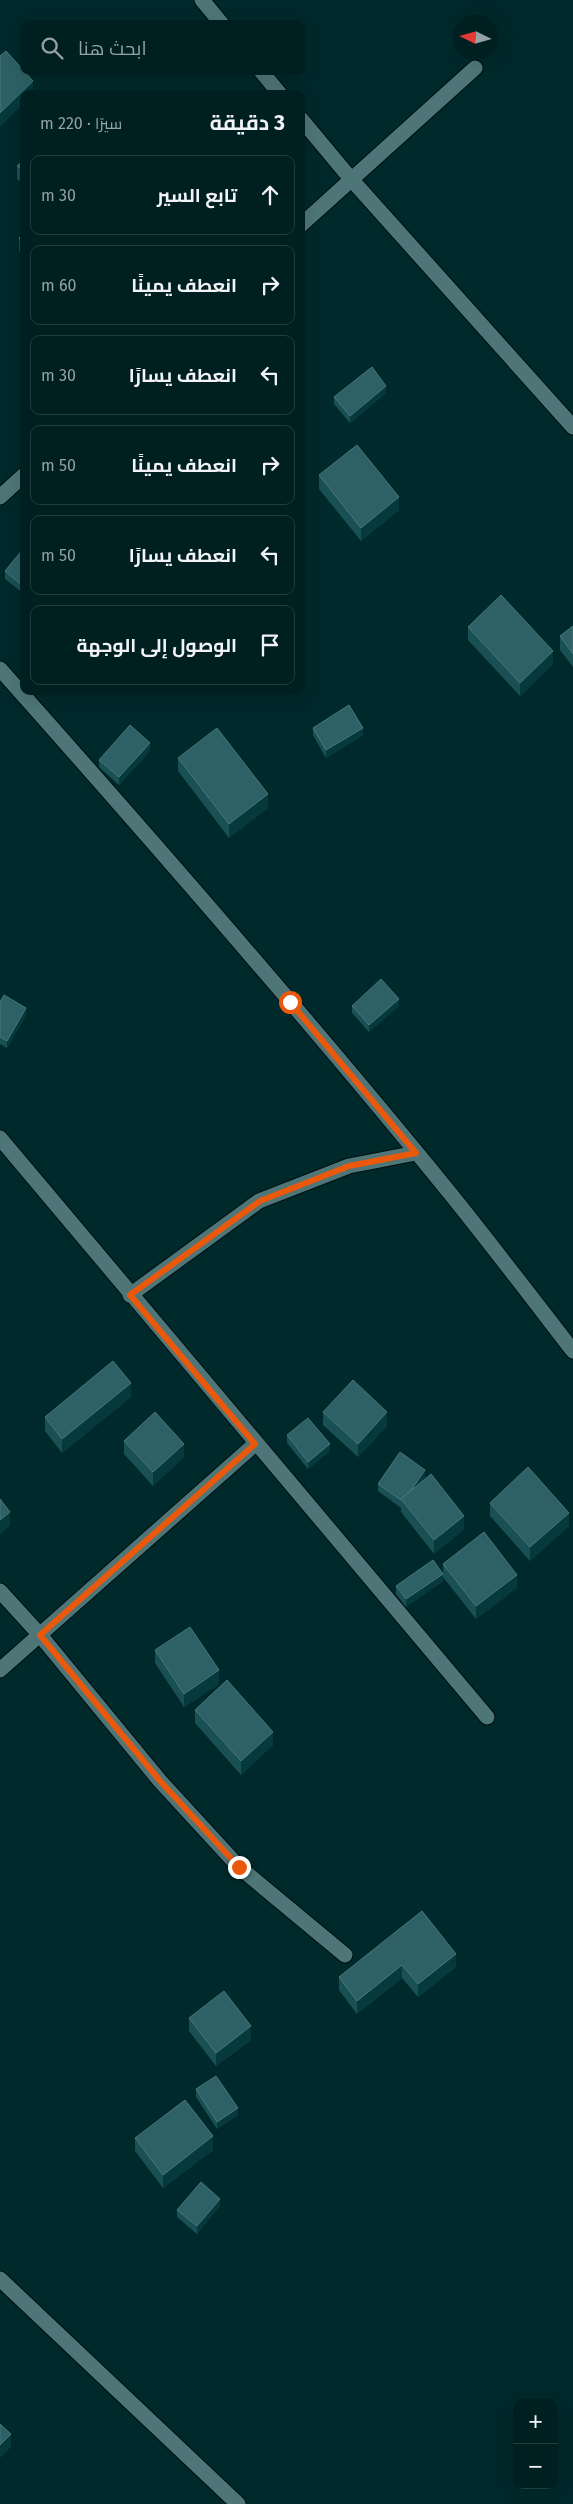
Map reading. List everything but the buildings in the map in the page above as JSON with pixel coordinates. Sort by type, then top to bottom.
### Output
[{"type":"street","points":[[204,1],[219,20]]},
{"type":"street","points":[[305,221],[476,68]]},
{"type":"street","points":[[265,75],[277,90]]},
{"type":"street","points":[[305,124],[573,427]]},
{"type":"street","points":[[0,497],[20,479]]},
{"type":"street","points":[[0,669],[20,692]]},
{"type":"street","points":[[23,695],[165,855],[416,1153],[573,1351]]},
{"type":"street","points":[[0,1138],[255,1444],[487,1717]]},
{"type":"street","points":[[130,1295],[260,1201],[349,1166],[416,1153]]},
{"type":"street","points":[[0,1670],[255,1444]]},
{"type":"street","points":[[0,1591],[40,1635],[160,1781],[239,1867],[345,1955]]},
{"type":"street","points":[[0,2279],[238,2504]]},
{"type":"route","points":[[239,1867],[160,1781],[40,1635],[255,1444],[130,1295],[260,1201],[349,1166],[416,1153],[290,1002]]}]
